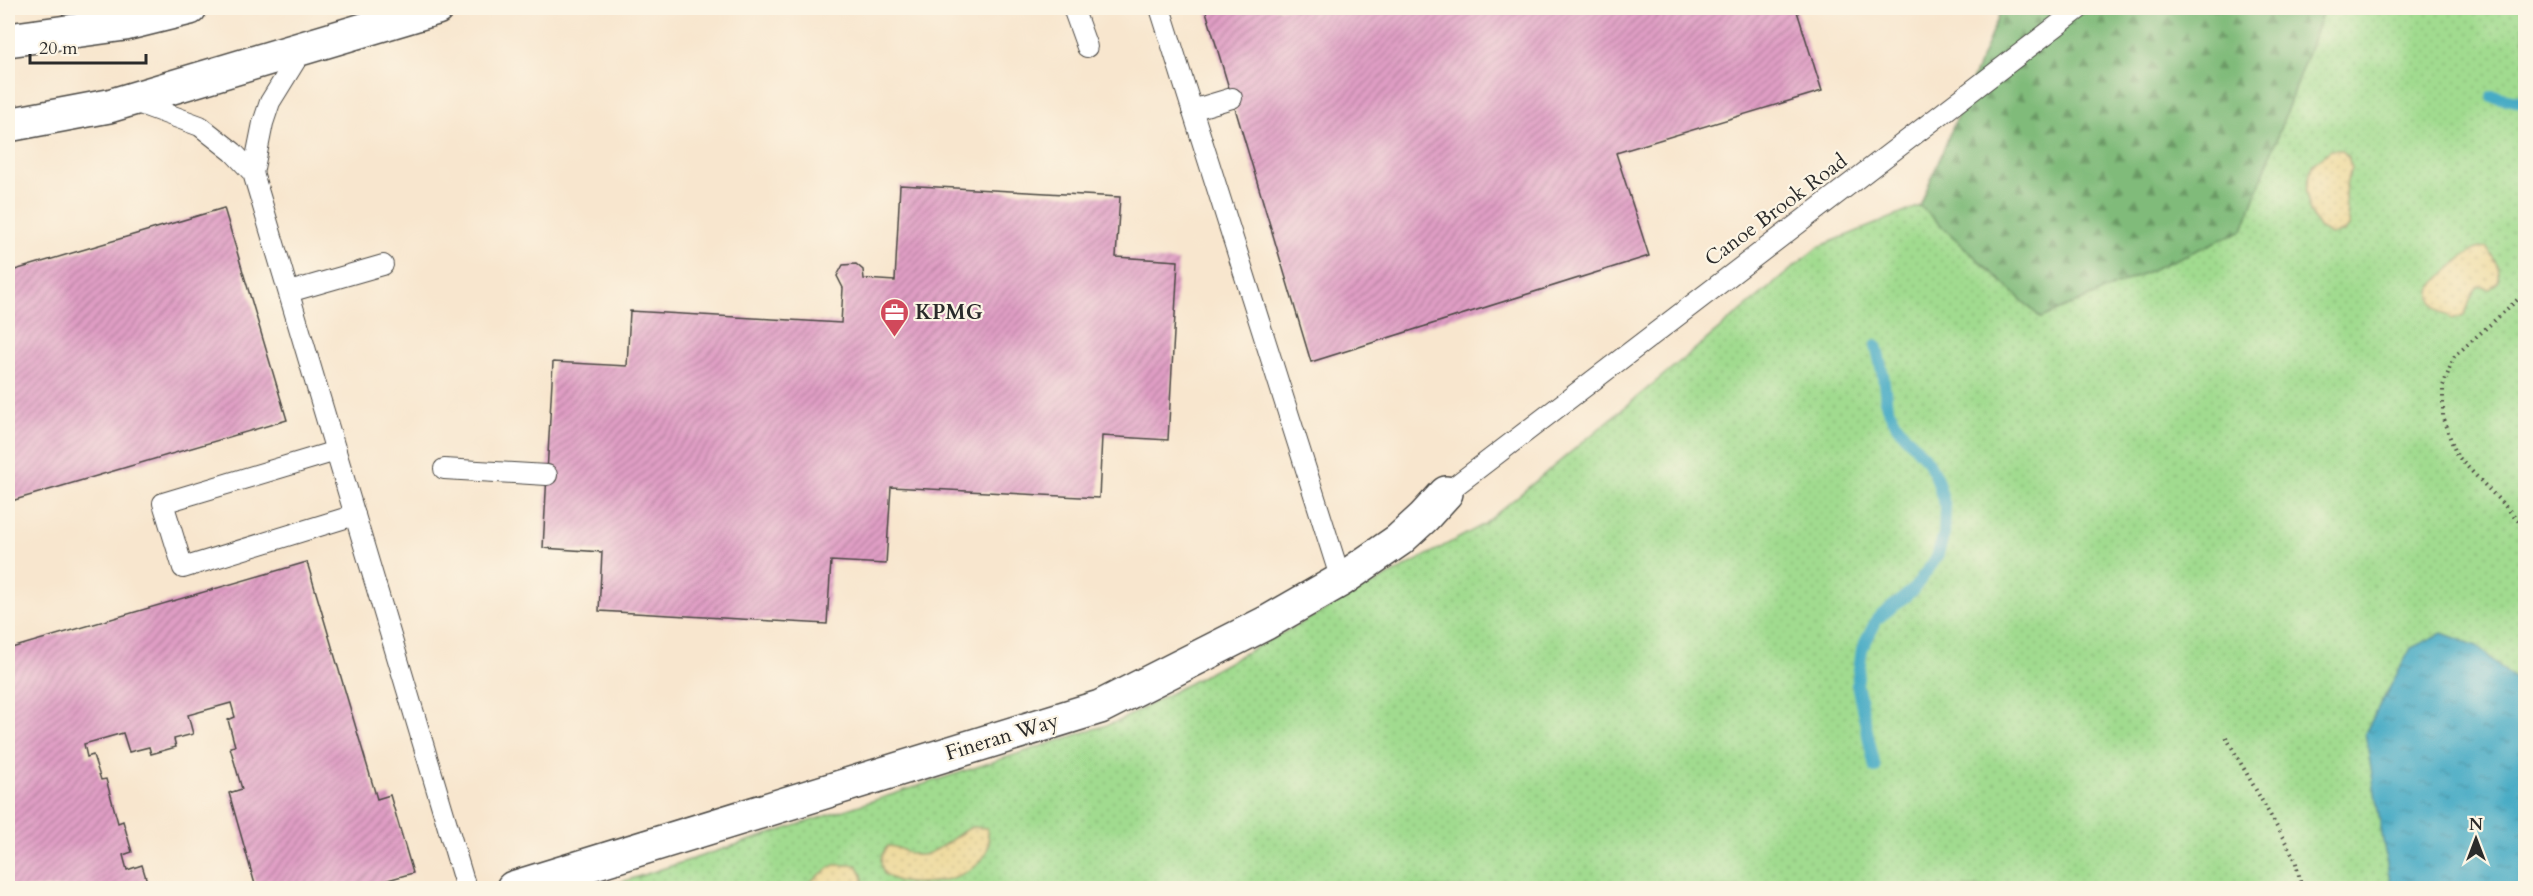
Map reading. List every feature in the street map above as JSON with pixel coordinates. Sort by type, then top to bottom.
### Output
[{"type":"street","points":[[8,40],[125,24],[190,8]]},
{"type":"street","points":[[8,125],[109,106],[437,8]]},
{"type":"street","name":"Fineran Way","points":[[513,888],[1100,707],[1266,623],[1341,580],[1398,540],[1424,518],[1446,493]]},
{"type":"lane","points":[[1073,8],[1087,47]]},
{"type":"lane","points":[[1160,8],[1341,580]]},
{"type":"lane","name":"Canoe Brook Road","points":[[1446,493],[2080,8]]},
{"type":"lane","points":[[253,173],[263,123],[270,102],[304,47]]},
{"type":"lane","points":[[1192,110],[1232,98]]},
{"type":"lane","points":[[130,100],[200,126],[233,152],[253,173],[466,888]]},
{"type":"lane","points":[[289,292],[383,265]]},
{"type":"lane","points":[[336,451],[163,503],[183,568],[355,515]]},
{"type":"lane","points":[[444,469],[547,475]]},
{"type":"path","points":[[2526,292],[2454,357],[2443,386],[2443,419],[2457,456],[2526,528]]},
{"type":"path","points":[[2226,737],[2295,859],[2302,888]]},
{"type":"green space","points":[[2002,8],[2324,8],[2243,230],[2041,318],[1920,206]]},
{"type":"green space","points":[[2324,8],[2525,8],[2525,888],[603,888],[1119,721],[1483,525],[1818,247],[1920,206],[2041,318],[2243,230]]},
{"type":"sand","points":[[2331,150],[2342,150],[2348,157],[2352,168],[2345,196],[2350,225],[2344,232],[2331,235],[2319,228],[2310,213],[2306,191],[2312,165]]},
{"type":"sand","points":[[2487,247],[2497,265],[2499,281],[2490,289],[2478,286],[2464,315],[2452,319],[2434,305],[2431,292],[2434,285],[2466,255]]},
{"type":"sand","points":[[972,827],[987,828],[989,843],[985,855],[967,872],[927,883],[902,882],[884,874],[881,860],[888,846],[923,855]]},
{"type":"sand","points":[[834,865],[857,865],[863,879],[861,888],[801,888]]},
{"type":"water","points":[[2442,633],[2477,646],[2525,689],[2525,888],[2391,888],[2365,733],[2411,648]]},
{"type":"building","points":[[1205,8],[1796,8],[1822,91],[1616,153],[1649,256],[1311,362]]},
{"type":"building","points":[[900,185],[1120,197],[1116,257],[1178,261],[1168,440],[1102,436],[1099,498],[891,487],[886,564],[831,561],[827,624],[599,611],[602,552],[543,548],[553,362],[627,366],[630,311],[841,323],[843,288],[837,276],[843,265],[856,264],[863,270],[864,279],[895,281]]},
{"type":"building","points":[[224,208],[287,420],[8,502],[8,272]]},
{"type":"building","points":[[307,562],[377,799],[390,795],[413,873],[359,888],[256,888],[229,793],[242,789],[230,747],[235,746],[228,720],[235,717],[231,703],[188,715],[193,734],[174,739],[176,747],[151,754],[149,747],[129,752],[123,733],[84,744],[87,757],[93,755],[101,780],[106,779],[118,823],[123,821],[132,852],[123,855],[127,870],[142,865],[149,888],[8,888],[8,649]]},
{"type":"waterway","points":[[2492,96],[2526,103]]},
{"type":"waterway","points":[[1875,768],[1857,684],[1862,649],[1877,619],[1913,590],[1937,557],[1944,534],[1945,507],[1937,479],[1928,461],[1898,427],[1887,407],[1876,345]]},
{"type":"place","name":"KPMG","points":[[894,338]]}]
